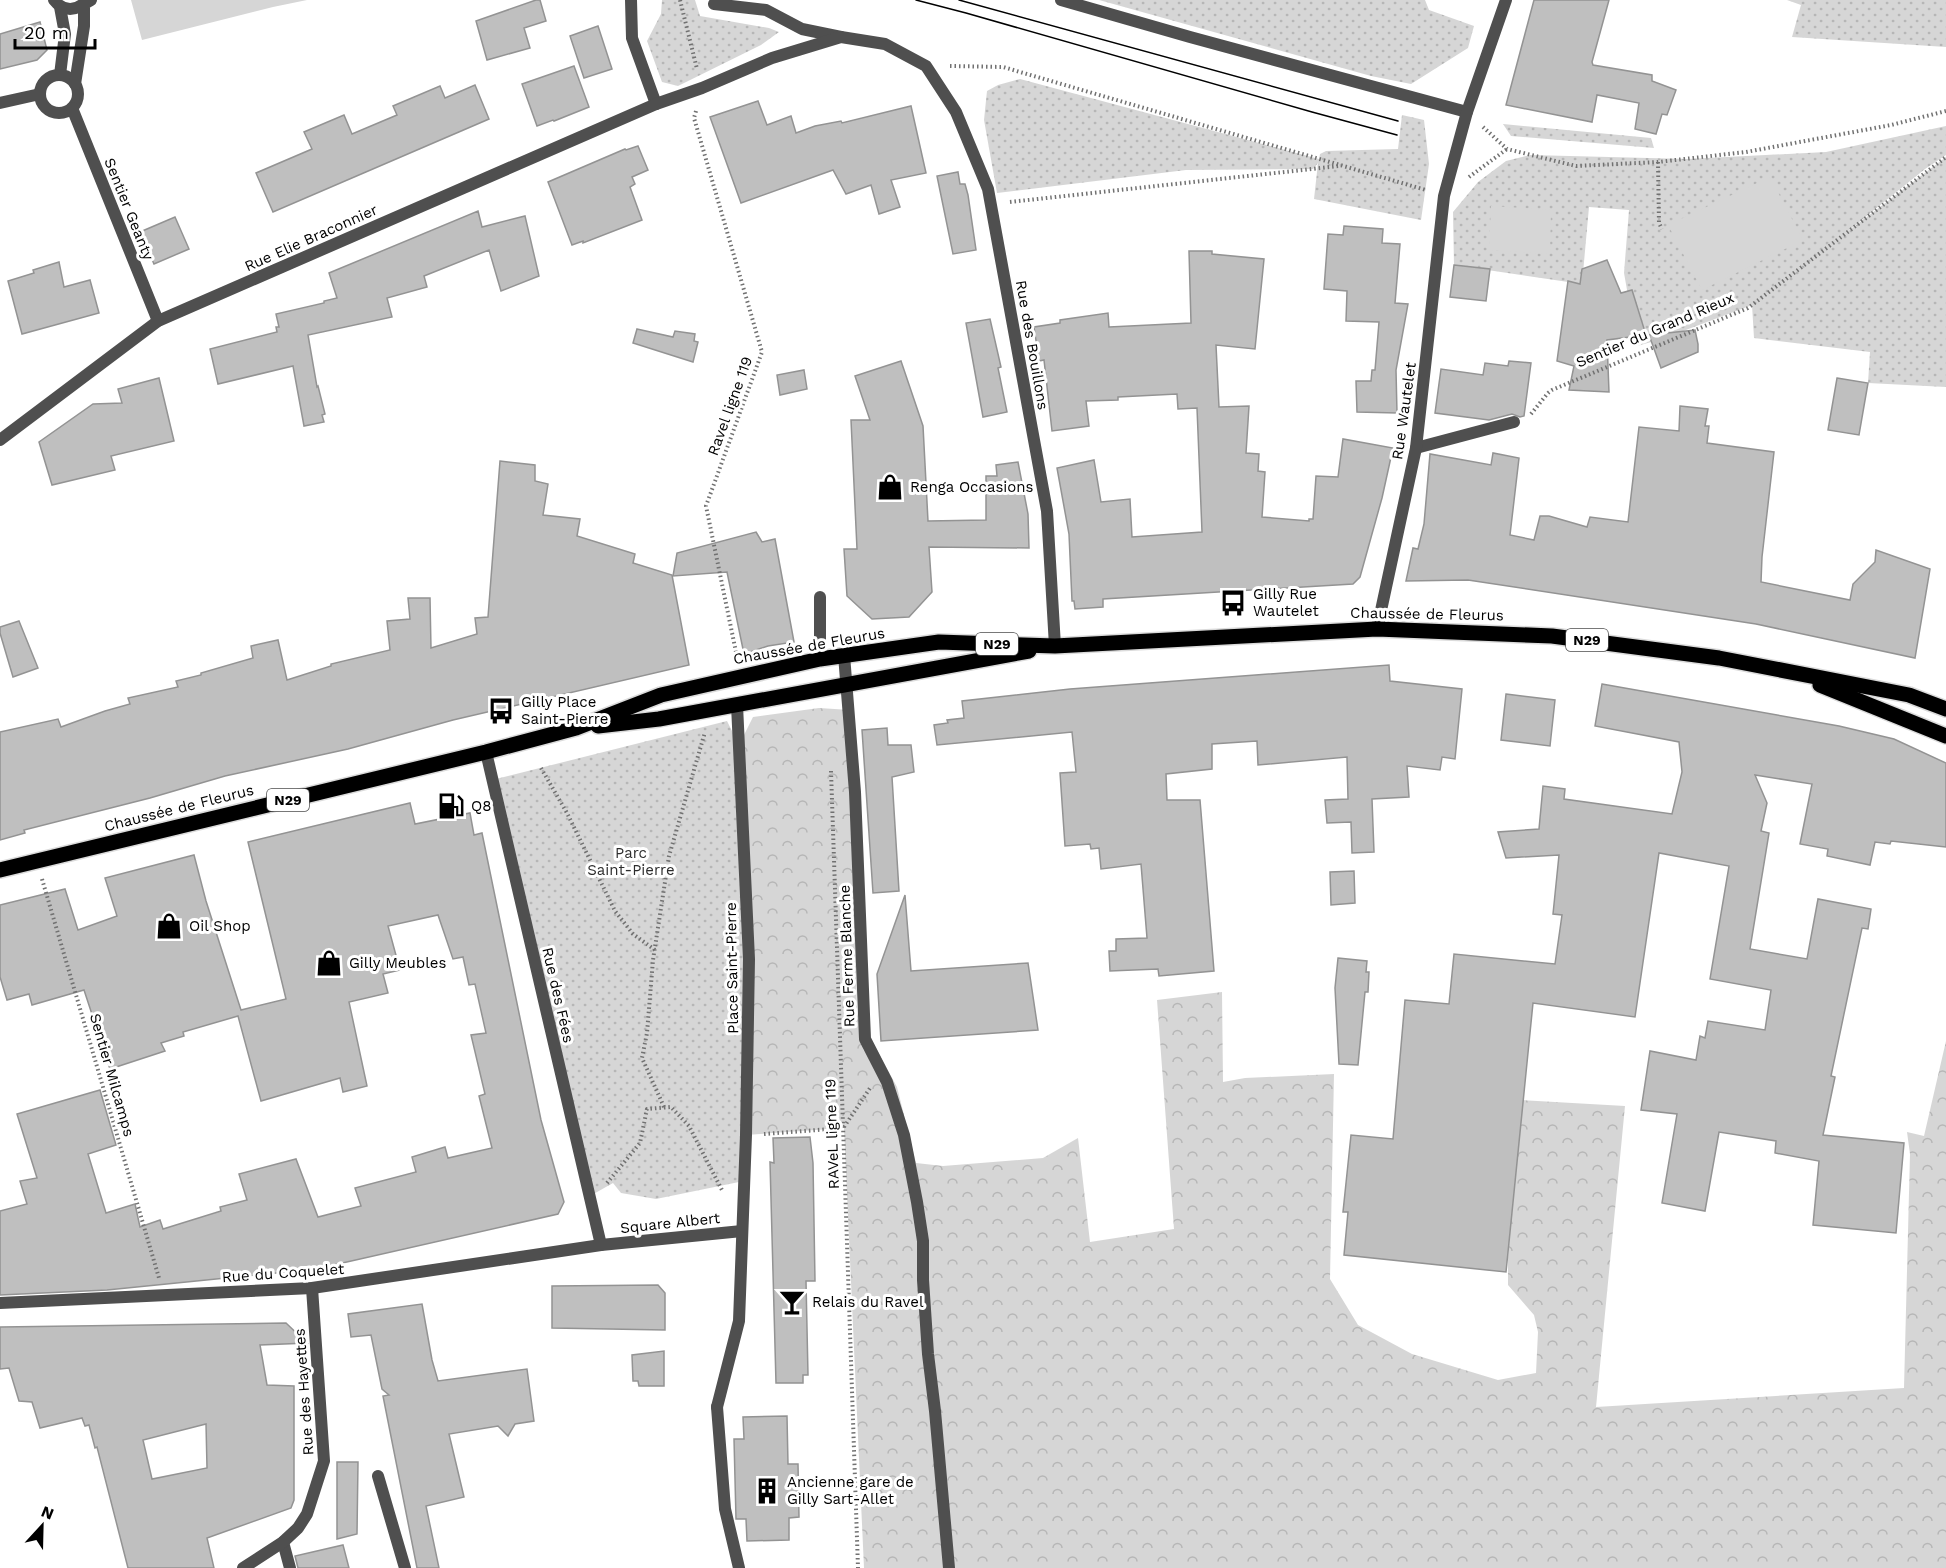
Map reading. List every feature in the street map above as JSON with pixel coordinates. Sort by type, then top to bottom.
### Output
[{"type":"main road","name":"Chaussée de Fleurus","points":[[0,870],[486,752],[576,728],[661,695],[820,659],[939,642],[1055,646],[1377,629],[1552,636],[1719,658],[1909,695],[1946,709]]},
{"type":"main road","name":"Chaussée de Fleurus","points":[[576,728],[659,719],[1055,646]]},
{"type":"main road","name":"Chaussée de Fleurus","points":[[1795,674],[1946,736]]},
{"type":"street","points":[[632,0],[632,38],[656,104]]},
{"type":"street","points":[[1061,0],[1467,112],[1506,0]]},
{"type":"street","points":[[57,3],[72,10],[87,1]]},
{"type":"street","points":[[75,84],[71,79],[60,75],[48,78],[40,94],[44,106],[55,112],[67,111],[72,108],[78,96],[75,84],[87,1]]},
{"type":"street","points":[[57,3],[65,34],[60,75]]},
{"type":"street","points":[[714,4],[766,10],[802,29],[841,37]]},
{"type":"street","name":"Rue Elie Braconnier","points":[[0,440],[158,321],[656,104],[702,88],[772,58],[841,37],[885,44],[926,66]]},
{"type":"street","name":"Rue des Bouillons","points":[[926,66],[956,112],[988,189],[1047,511],[1055,646]]},
{"type":"street","points":[[0,104],[40,94]]},
{"type":"street","name":"Sentier Geanty","points":[[72,108],[158,321]]},
{"type":"street","name":"Rue Wautelet","points":[[1377,629],[1416,448],[1444,195],[1467,112]]},
{"type":"street","points":[[1416,448],[1514,422]]},
{"type":"street","points":[[820,597],[820,659]]},
{"type":"street","name":"Rue Ferme Blanche","points":[[844,656],[855,792],[865,1039],[887,1082],[904,1135],[923,1241],[928,1354],[949,1568]]},
{"type":"street","name":"Place Saint-Pierre","points":[[737,705],[749,959],[742,1231]]},
{"type":"street","name":"Rue des Fées","points":[[486,752],[601,1245]]},
{"type":"street","name":"Square Albert","points":[[601,1245],[742,1231],[739,1321],[717,1407],[725,1509],[739,1568]]},
{"type":"street","name":"Rue du Coquelet","points":[[0,1303],[312,1288],[601,1245]]},
{"type":"street","name":"Rue des Hayettes","points":[[243,1568],[283,1542],[298,1528],[307,1514],[324,1461],[312,1288]]},
{"type":"street","points":[[378,1476],[405,1568]]},
{"type":"street","points":[[283,1542],[290,1568]]},
{"type":"path","points":[[680,0],[693,52]]},
{"type":"path","points":[[926,66],[1003,68],[1444,195],[1507,149]]},
{"type":"path","name":"Ravel ligne 119","points":[[702,88],[694,118],[762,352],[706,506],[741,676]]},
{"type":"path","points":[[1467,112],[1507,149],[1576,166],[1658,162],[1757,150],[1891,125],[1946,111]]},
{"type":"path","name":"Sentier du Grand Rieux","points":[[1514,422],[1531,414],[1552,390],[1748,308],[1946,157]]},
{"type":"path","points":[[1658,162],[1659,223],[1662,229]]},
{"type":"path","points":[[991,205],[1342,166]]},
{"type":"path","points":[[664,1107],[642,1058],[669,856],[711,710]]},
{"type":"path","points":[[541,768],[567,813],[615,911],[633,934],[655,950]]},
{"type":"path","name":"RAVeL ligne 119","points":[[831,770],[858,1568]]},
{"type":"path","name":"Sentier Milcamps","points":[[37,861],[165,1296]]},
{"type":"path","points":[[746,1135],[844,1128],[881,1071]]},
{"type":"path","points":[[591,1202],[639,1143],[647,1108],[664,1107],[672,1107],[689,1126],[723,1192],[744,1202]]},
{"type":"green space","points":[[131,0],[307,0],[142,40]]},
{"type":"green space","points":[[662,0],[695,0],[700,16],[769,28],[779,32],[761,45],[678,86],[662,82],[647,41],[661,14]]},
{"type":"green space","points":[[1099,0],[1425,0],[1429,10],[1474,26],[1468,48],[1411,84],[1371,76]]},
{"type":"green space","points":[[1787,0],[1946,0],[1946,47],[1792,37],[1801,5]]},
{"type":"green space","points":[[1020,79],[1319,159],[1320,154],[1326,151],[1398,149],[1402,115],[1424,120],[1429,164],[1421,220],[1314,199],[1318,163],[1313,169],[1186,170],[997,193],[984,120],[987,91],[998,85]]},
{"type":"green space","points":[[1503,124],[1651,138],[1654,148],[1511,136]]},
{"type":"green space","points":[[1946,126],[1946,155],[1925,169],[1843,235],[1946,157],[1946,387],[1868,383],[1870,352],[1754,338],[1752,305],[1662,339],[1637,346],[1624,273],[1629,210],[1589,207],[1582,284],[1454,265],[1453,212],[1478,182],[1506,161],[1530,155],[1688,159],[1826,152]]},
{"type":"green space","points":[[1770,177],[1803,240],[1702,290],[1668,225]]},
{"type":"green space","points":[[1491,206],[1551,210],[1550,254],[1489,250]]},
{"type":"green space","points":[[819,708],[850,710],[857,1011],[864,1051],[865,1028],[897,1087],[916,1163],[943,1166],[1043,1158],[1078,1138],[1090,1242],[1174,1229],[1157,1000],[1222,992],[1223,1082],[1245,1078],[1334,1074],[1330,1279],[1358,1325],[1412,1354],[1498,1380],[1536,1373],[1538,1332],[1534,1315],[1508,1285],[1520,1100],[1625,1106],[1596,1407],[1904,1388],[1910,1154],[1907,1132],[1924,1136],[1946,1041],[1946,1568],[864,1568],[844,1128],[746,1135],[739,745],[753,717]]},
{"type":"green space","name":"Parc Saint-Pierre","points":[[727,721],[739,745],[749,952],[739,1182],[656,1199],[621,1193],[613,1183],[590,1196],[496,779]]},
{"type":"building","points":[[540,0],[546,21],[524,28],[530,48],[487,60],[476,21]]},
{"type":"building","points":[[1534,0],[1609,0],[1593,65],[1652,75],[1652,81],[1676,90],[1667,115],[1662,114],[1656,134],[1635,129],[1639,103],[1597,95],[1592,122],[1506,105]]},
{"type":"building","points":[[40,22],[47,50],[37,60],[0,69],[0,34]]},
{"type":"building","points":[[598,26],[612,69],[584,78],[570,36]]},
{"type":"building","points":[[574,66],[589,107],[537,126],[522,84]]},
{"type":"building","points":[[475,85],[489,119],[273,212],[256,173],[312,149],[304,132],[344,115],[352,134],[397,115],[393,106],[440,86],[445,98]]},
{"type":"building","points":[[758,101],[767,125],[791,116],[796,133],[815,126],[841,121],[842,123],[911,106],[926,173],[891,180],[900,207],[879,214],[871,185],[846,194],[833,170],[741,203],[710,117]]},
{"type":"building","points":[[638,146],[648,170],[632,177],[635,184],[630,187],[642,220],[583,243],[583,241],[572,245],[548,182],[625,149]]},
{"type":"building","points":[[958,172],[960,184],[965,184],[968,195],[976,250],[953,254],[937,176]]},
{"type":"building","points":[[478,211],[482,227],[525,216],[539,276],[501,291],[489,250],[424,276],[427,287],[387,298],[392,317],[308,335],[317,387],[325,414],[322,415],[324,422],[304,426],[293,366],[218,384],[210,349],[277,332],[276,327],[279,327],[276,314],[337,298],[329,273]]},
{"type":"building","points":[[175,217],[189,249],[154,264],[140,232]]},
{"type":"building","points":[[1344,226],[1383,229],[1382,243],[1400,244],[1395,303],[1408,304],[1396,370],[1397,413],[1357,412],[1356,381],[1371,381],[1372,370],[1375,370],[1379,322],[1346,321],[1347,291],[1324,289],[1328,234],[1343,235]]},
{"type":"building","points":[[1189,251],[1212,251],[1212,254],[1264,259],[1255,349],[1216,345],[1219,407],[1249,406],[1246,453],[1259,454],[1258,471],[1265,472],[1262,517],[1309,521],[1313,519],[1316,476],[1338,477],[1343,439],[1393,448],[1360,577],[1353,584],[1103,599],[1103,607],[1075,609],[1074,601],[1072,601],[1069,534],[1057,468],[1094,460],[1101,502],[1130,499],[1132,537],[1202,532],[1197,408],[1178,409],[1177,394],[1086,401],[1089,426],[1052,431],[1044,360],[1039,361],[1034,327],[1060,323],[1060,320],[1108,313],[1109,327],[1191,323]]},
{"type":"building","points":[[1607,260],[1621,293],[1632,290],[1646,335],[1607,340],[1609,392],[1569,390],[1574,366],[1557,361],[1568,281],[1580,284],[1582,269]]},
{"type":"building","points":[[59,262],[64,287],[90,280],[99,313],[22,334],[8,281]]},
{"type":"building","points":[[1454,265],[1490,269],[1486,301],[1450,297]]},
{"type":"building","points":[[990,319],[1001,367],[998,368],[1007,412],[983,417],[966,323]]},
{"type":"building","points":[[637,329],[673,337],[675,331],[695,334],[694,341],[698,342],[693,362],[633,343]]},
{"type":"building","points":[[1695,330],[1698,352],[1661,368],[1649,335]]},
{"type":"building","name":"Renga Occasions","points":[[901,361],[923,426],[928,521],[986,520],[986,476],[997,476],[996,465],[1018,462],[1028,514],[1029,548],[929,547],[932,592],[909,617],[872,619],[847,596],[844,549],[857,549],[851,420],[870,420],[855,376]]},
{"type":"building","points":[[1509,361],[1531,363],[1524,416],[1512,414],[1489,420],[1435,413],[1441,369],[1483,375],[1485,363],[1508,366]]},
{"type":"building","points":[[804,370],[807,389],[780,395],[777,375]]},
{"type":"building","points":[[159,378],[174,441],[111,456],[115,470],[52,485],[39,442],[93,404],[122,403],[118,389]]},
{"type":"building","points":[[1837,378],[1868,383],[1859,435],[1828,430]]},
{"type":"building","points":[[1680,406],[1708,409],[1705,426],[1709,426],[1707,443],[1774,452],[1761,582],[1850,600],[1853,584],[1875,562],[1876,550],[1930,569],[1915,658],[1756,624],[1468,580],[1406,581],[1413,548],[1418,549],[1424,524],[1430,454],[1491,465],[1493,453],[1519,458],[1510,535],[1534,540],[1540,516],[1549,516],[1587,527],[1590,517],[1628,522],[1639,427],[1679,431]]},
{"type":"building","points":[[500,461],[535,465],[535,481],[548,484],[543,515],[580,519],[577,536],[635,554],[633,563],[672,575],[689,665],[453,720],[348,749],[225,776],[24,830],[25,833],[0,840],[0,732],[58,719],[61,727],[130,704],[128,698],[178,687],[176,681],[253,658],[251,646],[278,640],[287,680],[331,666],[331,664],[390,650],[387,621],[410,619],[408,598],[430,598],[431,648],[477,634],[475,618],[488,617]]},
{"type":"building","points":[[756,532],[762,542],[775,539],[794,642],[768,646],[744,654],[727,572],[673,576],[677,553]]},
{"type":"building","points":[[19,621],[38,668],[13,677],[0,627]]},
{"type":"building","points":[[1389,665],[1390,681],[1462,689],[1455,759],[1442,757],[1440,770],[1407,766],[1409,797],[1372,799],[1374,852],[1352,853],[1351,822],[1327,823],[1325,800],[1348,799],[1347,757],[1258,765],[1257,741],[1212,744],[1212,769],[1166,774],[1167,800],[1200,800],[1214,971],[1159,976],[1158,969],[1110,971],[1109,951],[1116,951],[1116,939],[1147,938],[1141,864],[1101,869],[1099,848],[1091,849],[1090,844],[1065,846],[1060,773],[1076,772],[1072,732],[937,745],[934,725],[948,723],[947,720],[964,718],[962,701],[1070,689]]},
{"type":"building","points":[[1602,684],[1839,726],[1894,739],[1946,763],[1946,847],[1891,841],[1890,844],[1875,842],[1870,865],[1827,856],[1828,849],[1800,844],[1812,784],[1755,775],[1767,803],[1761,831],[1769,833],[1750,949],[1807,959],[1818,899],[1871,909],[1868,929],[1862,928],[1831,1076],[1835,1077],[1823,1135],[1904,1143],[1896,1233],[1813,1225],[1819,1161],[1775,1153],[1776,1141],[1719,1132],[1705,1211],[1662,1203],[1677,1114],[1641,1110],[1650,1051],[1696,1060],[1700,1036],[1705,1038],[1708,1021],[1765,1030],[1771,990],[1710,979],[1729,866],[1659,853],[1635,1017],[1533,1003],[1506,1272],[1344,1255],[1348,1212],[1343,1212],[1351,1135],[1393,1139],[1405,1000],[1449,1004],[1454,954],[1555,964],[1562,915],[1553,914],[1559,855],[1506,858],[1498,832],[1539,829],[1543,786],[1565,789],[1564,799],[1672,814],[1682,772],[1679,742],[1595,726]]},
{"type":"building","points":[[1506,694],[1555,700],[1550,746],[1501,740]]},
{"type":"building","points":[[887,728],[888,745],[911,745],[914,772],[892,777],[899,891],[873,893],[862,730]]},
{"type":"building","points":[[410,803],[415,824],[470,813],[474,835],[482,833],[541,1120],[564,1202],[558,1214],[316,1269],[107,1290],[0,1295],[0,1211],[27,1204],[20,1181],[37,1178],[17,1114],[100,1090],[116,1145],[88,1154],[106,1213],[135,1204],[140,1227],[160,1220],[163,1229],[221,1211],[220,1207],[247,1200],[239,1174],[296,1159],[318,1217],[361,1206],[355,1188],[416,1172],[412,1157],[445,1147],[448,1158],[492,1148],[479,1096],[485,1094],[471,1035],[486,1033],[475,984],[469,985],[463,957],[453,959],[438,915],[388,926],[400,970],[383,974],[388,993],[349,1002],[367,1086],[343,1092],[340,1078],[261,1101],[238,1016],[183,1032],[184,1036],[161,1043],[165,1051],[110,1069],[84,990],[32,1005],[29,994],[7,1000],[0,977],[0,905],[65,889],[78,930],[117,916],[105,878],[194,855],[206,901],[241,1010],[286,999],[248,842]]},
{"type":"building","points":[[1354,871],[1355,903],[1331,905],[1330,872]]},
{"type":"building","points":[[905,895],[911,971],[1028,963],[1038,1030],[881,1041],[877,974]]},
{"type":"building","points":[[1338,958],[1367,961],[1368,992],[1365,992],[1358,1065],[1339,1064],[1335,988]]},
{"type":"building","points":[[810,1137],[813,1163],[815,1281],[806,1281],[808,1375],[803,1375],[803,1383],[776,1383],[770,1162],[774,1163],[773,1138]]},
{"type":"building","points":[[658,1285],[665,1293],[665,1330],[552,1328],[552,1286]]},
{"type":"building","points":[[422,1304],[438,1381],[527,1369],[534,1421],[515,1424],[508,1436],[498,1426],[449,1434],[464,1497],[426,1506],[439,1568],[417,1568],[383,1396],[389,1395],[382,1389],[371,1335],[351,1337],[348,1314]]},
{"type":"building","points":[[286,1323],[307,1343],[260,1345],[267,1385],[294,1386],[294,1500],[291,1508],[207,1538],[214,1568],[128,1568],[97,1447],[95,1448],[89,1425],[85,1426],[82,1418],[40,1428],[32,1402],[19,1401],[9,1368],[0,1369],[0,1327]],"holes":[[[206,1424],[207,1468],[152,1479],[143,1440]]]},
{"type":"building","points":[[664,1351],[664,1386],[639,1386],[638,1381],[633,1381],[632,1355]]},
{"type":"building","name":"Ancienne gare de Gilly Sart-Allet","points":[[787,1416],[788,1464],[798,1464],[799,1517],[789,1518],[789,1540],[747,1541],[746,1519],[736,1519],[734,1439],[744,1439],[743,1417]]},
{"type":"building","points":[[337,1462],[358,1462],[357,1534],[337,1539]]},
{"type":"building","points":[[343,1545],[349,1568],[298,1568],[295,1556]]},
{"type":"tram line","points":[[916,0],[1397,135]]},
{"type":"tram line","points":[[959,0],[1398,121]]},
{"type":"place","name":"Renga Occasions","points":[[890,487]]},
{"type":"place","name":"Gilly Rue Wautelet","points":[[1233,603]]},
{"type":"place","name":"Gilly Place Saint-Pierre","points":[[501,711]]},
{"type":"place","name":"Q8","points":[[451,806]]},
{"type":"place","name":"Oil Shop","points":[[169,926]]},
{"type":"place","name":"Gilly Meubles","points":[[329,963]]},
{"type":"place","name":"Relais du Ravel","points":[[792,1302]]},
{"type":"place","name":"Ancienne gare de Gilly Sart-Allet","points":[[767,1491]]}]
